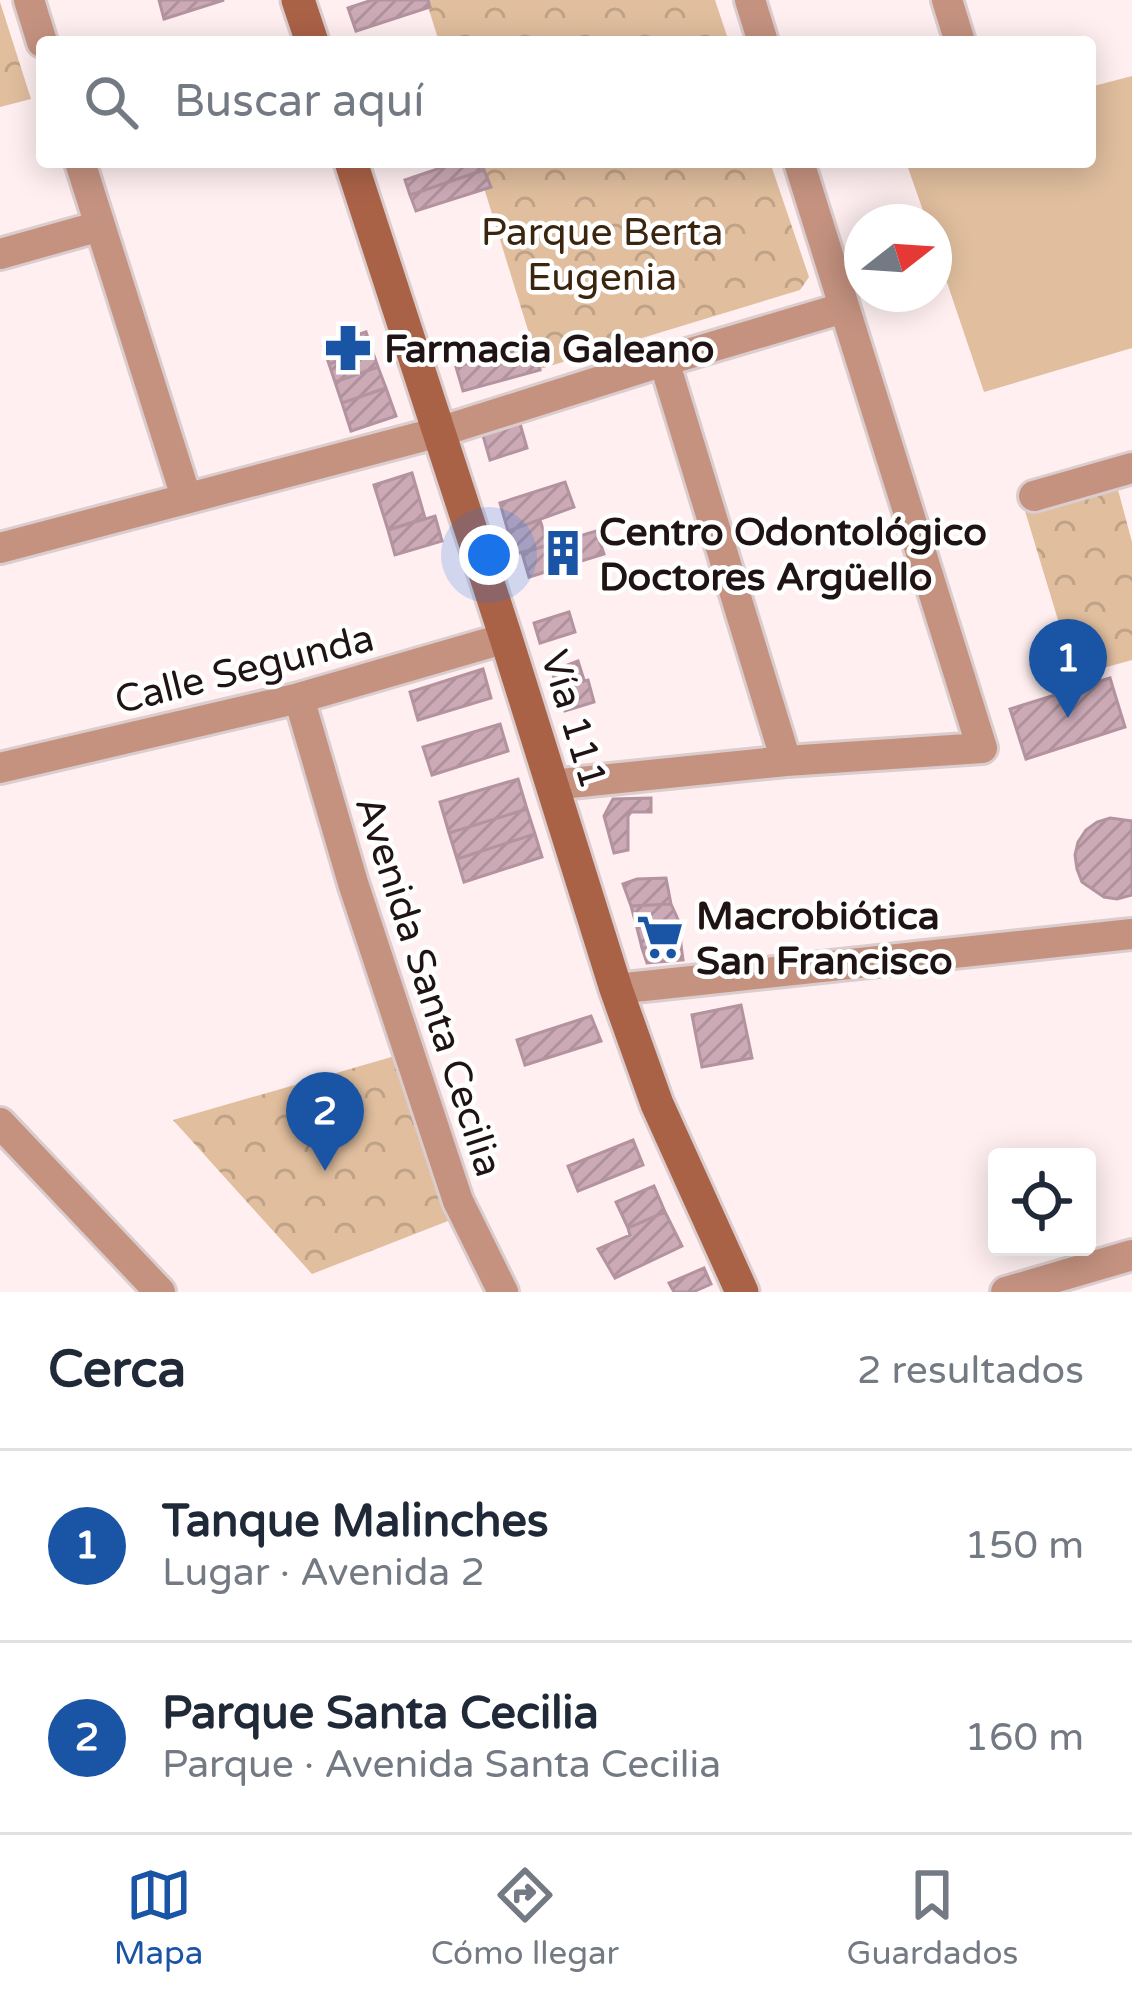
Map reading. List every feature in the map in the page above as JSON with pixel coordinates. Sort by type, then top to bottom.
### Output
[{"type":"main road","points":[[298,0],[310,36]]},
{"type":"main road","name":"Vía 111","points":[[353,168],[616,989],[657,1104],[742,1292]]},
{"type":"street","points":[[29,0],[40,36]]},
{"type":"street","points":[[750,0],[761,36]]},
{"type":"street","points":[[947,0],[958,36]]},
{"type":"street","points":[[82,168],[186,497]]},
{"type":"street","points":[[551,785],[786,761],[982,748],[801,168]]},
{"type":"street","points":[[0,254],[100,226]]},
{"type":"street","points":[[0,548],[439,432],[843,308]]},
{"type":"street","points":[[664,361],[786,761]]},
{"type":"street","points":[[1034,496],[1132,468]]},
{"type":"street","name":"Calle Segunda","points":[[0,768],[299,698],[506,638]]},
{"type":"street","name":"Avenida Santa Cecilia","points":[[299,698],[353,883],[458,1201],[503,1292]]},
{"type":"street","points":[[616,989],[1132,934]]},
{"type":"street","points":[[0,1093],[9,1132],[160,1292]]},
{"type":"street","points":[[1006,1292],[1132,1255]]},
{"type":"green space","points":[[426,0],[715,0],[727,36],[437,36]]},
{"type":"green space","points":[[0,2],[31,99],[0,107]]},
{"type":"green space","points":[[1132,76],[1132,348],[984,392],[952,297],[952,204],[921,204],[908,168],[1096,168],[1096,85]]},
{"type":"green space","name":"Parque Berta Eugenia","points":[[478,168],[772,168],[809,277],[800,290],[540,369]]},
{"type":"green space","points":[[1117,486],[1132,542],[1132,660],[1075,676],[1025,511]]},
{"type":"green space","points":[[395,1056],[448,1221],[312,1274],[173,1120]]},
{"type":"building","points":[[159,0],[224,0],[164,19]]},
{"type":"building","points":[[372,0],[428,0],[430,7],[356,31],[348,8]]},
{"type":"building","points":[[440,168],[484,170],[410,195],[405,180]]},
{"type":"building","points":[[484,170],[491,187],[416,211],[410,195]]},
{"type":"building","name":"Farmacia Galeano","points":[[366,332],[372,350],[329,364],[323,346]]},
{"type":"building","points":[[532,344],[540,370],[463,391],[456,367]]},
{"type":"building","points":[[372,350],[378,367],[335,382],[329,364]]},
{"type":"building","points":[[378,367],[386,388],[342,403],[335,382]]},
{"type":"building","points":[[386,388],[396,416],[351,431],[342,403]]},
{"type":"building","points":[[519,420],[527,448],[490,460],[482,432]]},
{"type":"building","points":[[412,473],[425,518],[388,530],[374,485]]},
{"type":"building","points":[[565,482],[574,507],[508,531],[500,503]]},
{"type":"building","points":[[435,516],[442,541],[395,555],[388,530]]},
{"type":"building","points":[[540,520],[548,545],[512,555],[505,532]]},
{"type":"building","name":"Centro Odontológico Doctores Argüello","points":[[596,531],[604,554],[529,577],[522,553]]},
{"type":"building","points":[[569,612],[575,632],[540,643],[534,623]]},
{"type":"building","points":[[578,661],[584,680],[557,688],[552,671]]},
{"type":"building","points":[[483,669],[491,698],[418,720],[410,692]]},
{"type":"building","points":[[1110,678],[1125,727],[1026,759],[1010,709]]},
{"type":"building","points":[[588,680],[594,702],[565,711],[557,688]]},
{"type":"building","points":[[500,724],[508,751],[432,775],[423,747]]},
{"type":"building","points":[[518,779],[527,809],[449,833],[440,802]]},
{"type":"building","points":[[651,798],[651,812],[628,816],[628,850],[614,853],[604,816],[613,799]]},
{"type":"building","points":[[527,809],[535,834],[457,859],[449,833]]},
{"type":"building","points":[[1110,818],[1132,821],[1132,895],[1117,899],[1104,897],[1082,882],[1075,855],[1086,830]]},
{"type":"building","points":[[535,834],[542,857],[464,882],[457,859]]},
{"type":"building","points":[[666,878],[671,904],[631,906],[623,884]]},
{"type":"building","points":[[671,904],[680,924],[637,928],[631,906]]},
{"type":"building","name":"Macrobiótica San Francisco","points":[[680,924],[681,945],[642,948],[637,928]]},
{"type":"building","points":[[681,945],[683,960],[647,963],[642,948]]},
{"type":"building","points":[[741,1005],[752,1058],[702,1067],[692,1015]]},
{"type":"building","points":[[591,1016],[601,1041],[525,1065],[517,1040]]},
{"type":"building","points":[[633,1140],[643,1165],[578,1191],[568,1166]]},
{"type":"building","points":[[654,1186],[665,1212],[628,1228],[616,1202]]},
{"type":"building","points":[[665,1212],[682,1246],[615,1278],[598,1249],[630,1235],[628,1228]]},
{"type":"building","points":[[704,1268],[711,1284],[693,1292],[674,1292],[669,1283]]},
{"type":"place","name":"Farmacia Galeano","points":[[348,348]]},
{"type":"place","name":"Centro Odontológico Doctores Argüello","points":[[563,553]]},
{"type":"place","name":"Tanque Malinches","points":[[1068,718]]},
{"type":"place","name":"Macrobiótica San Francisco","points":[[660,937]]},
{"type":"place","name":"Parque Santa Cecilia","points":[[325,1171]]}]
